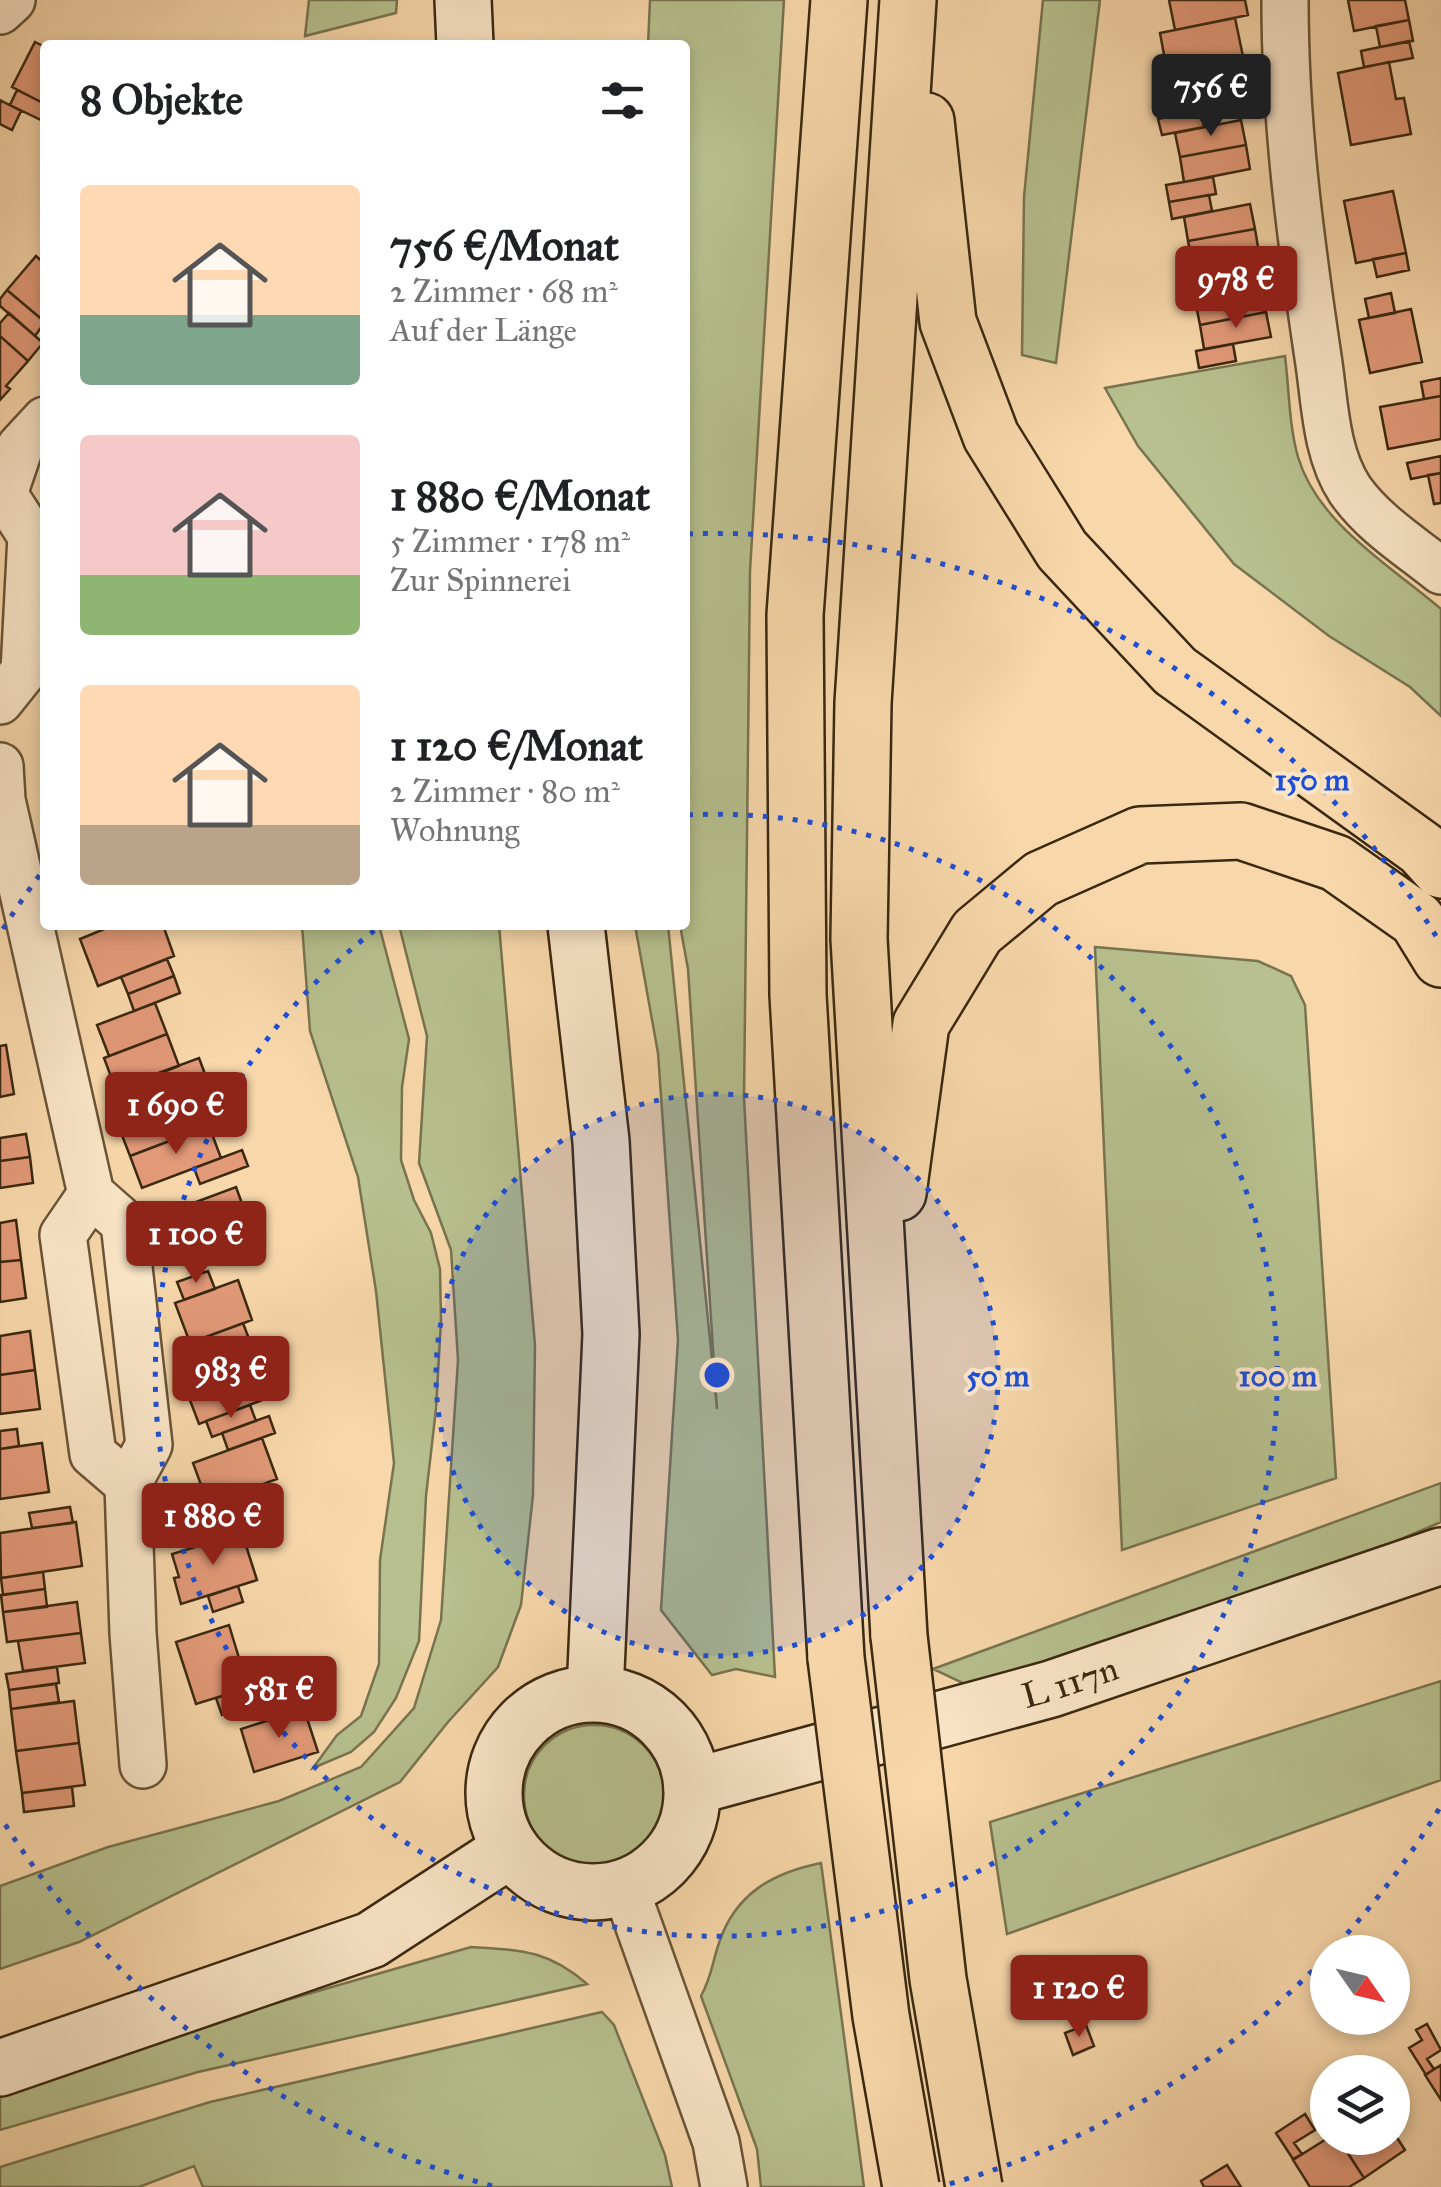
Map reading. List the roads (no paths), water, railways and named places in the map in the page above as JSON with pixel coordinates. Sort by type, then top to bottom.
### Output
[{"type":"highway","points":[[840,0],[795,615],[798,995],[836,1658],[881,2016],[911,2187]]},
{"type":"highway","points":[[910,0],[948,322],[990,436],[1062,550],[1175,671],[1422,850],[1441,870]]},
{"type":"highway","points":[[910,0],[862,703],[860,939],[899,1636],[938,1979],[974,2187]]},
{"type":"highway","points":[[899,1636],[896,1212],[921,1024],[977,932],[1041,879],[1140,835],[1241,831],[1336,863],[1417,920],[1441,959]]},
{"type":"main road","points":[[463,0],[465,40]]},
{"type":"main road","points":[[577,930],[601,1141],[611,1334],[595,1693]]},
{"type":"main road","name":"L 117n","points":[[692,1788],[1051,1690],[1441,1556]]},
{"type":"main road","points":[[595,1693],[624,1698],[650,1712],[672,1732],[686,1758],[692,1788],[688,1819],[675,1848],[653,1872],[624,1887],[593,1892],[561,1887],[533,1872],[511,1849],[497,1821],[493,1790],[498,1760],[514,1733],[536,1711],[564,1698],[595,1693]]},
{"type":"main road","points":[[0,2068],[372,1940],[511,1849]]},
{"type":"street","points":[[0,11],[12,0]]},
{"type":"street","points":[[1285,0],[1285,90],[1295,188],[1334,458],[1351,491],[1378,520],[1441,571]]},
{"type":"street","points":[[0,702],[24,671],[31,536],[2,496],[20,447],[40,425]]},
{"type":"street","points":[[0,766],[2,800],[23,907],[90,1194],[124,1223],[149,1446],[128,1484],[143,1765]]},
{"type":"street","points":[[90,1194],[63,1234],[93,1454],[128,1484]]},
{"type":"street","points":[[624,1887],[716,2142],[724,2187]]}]
